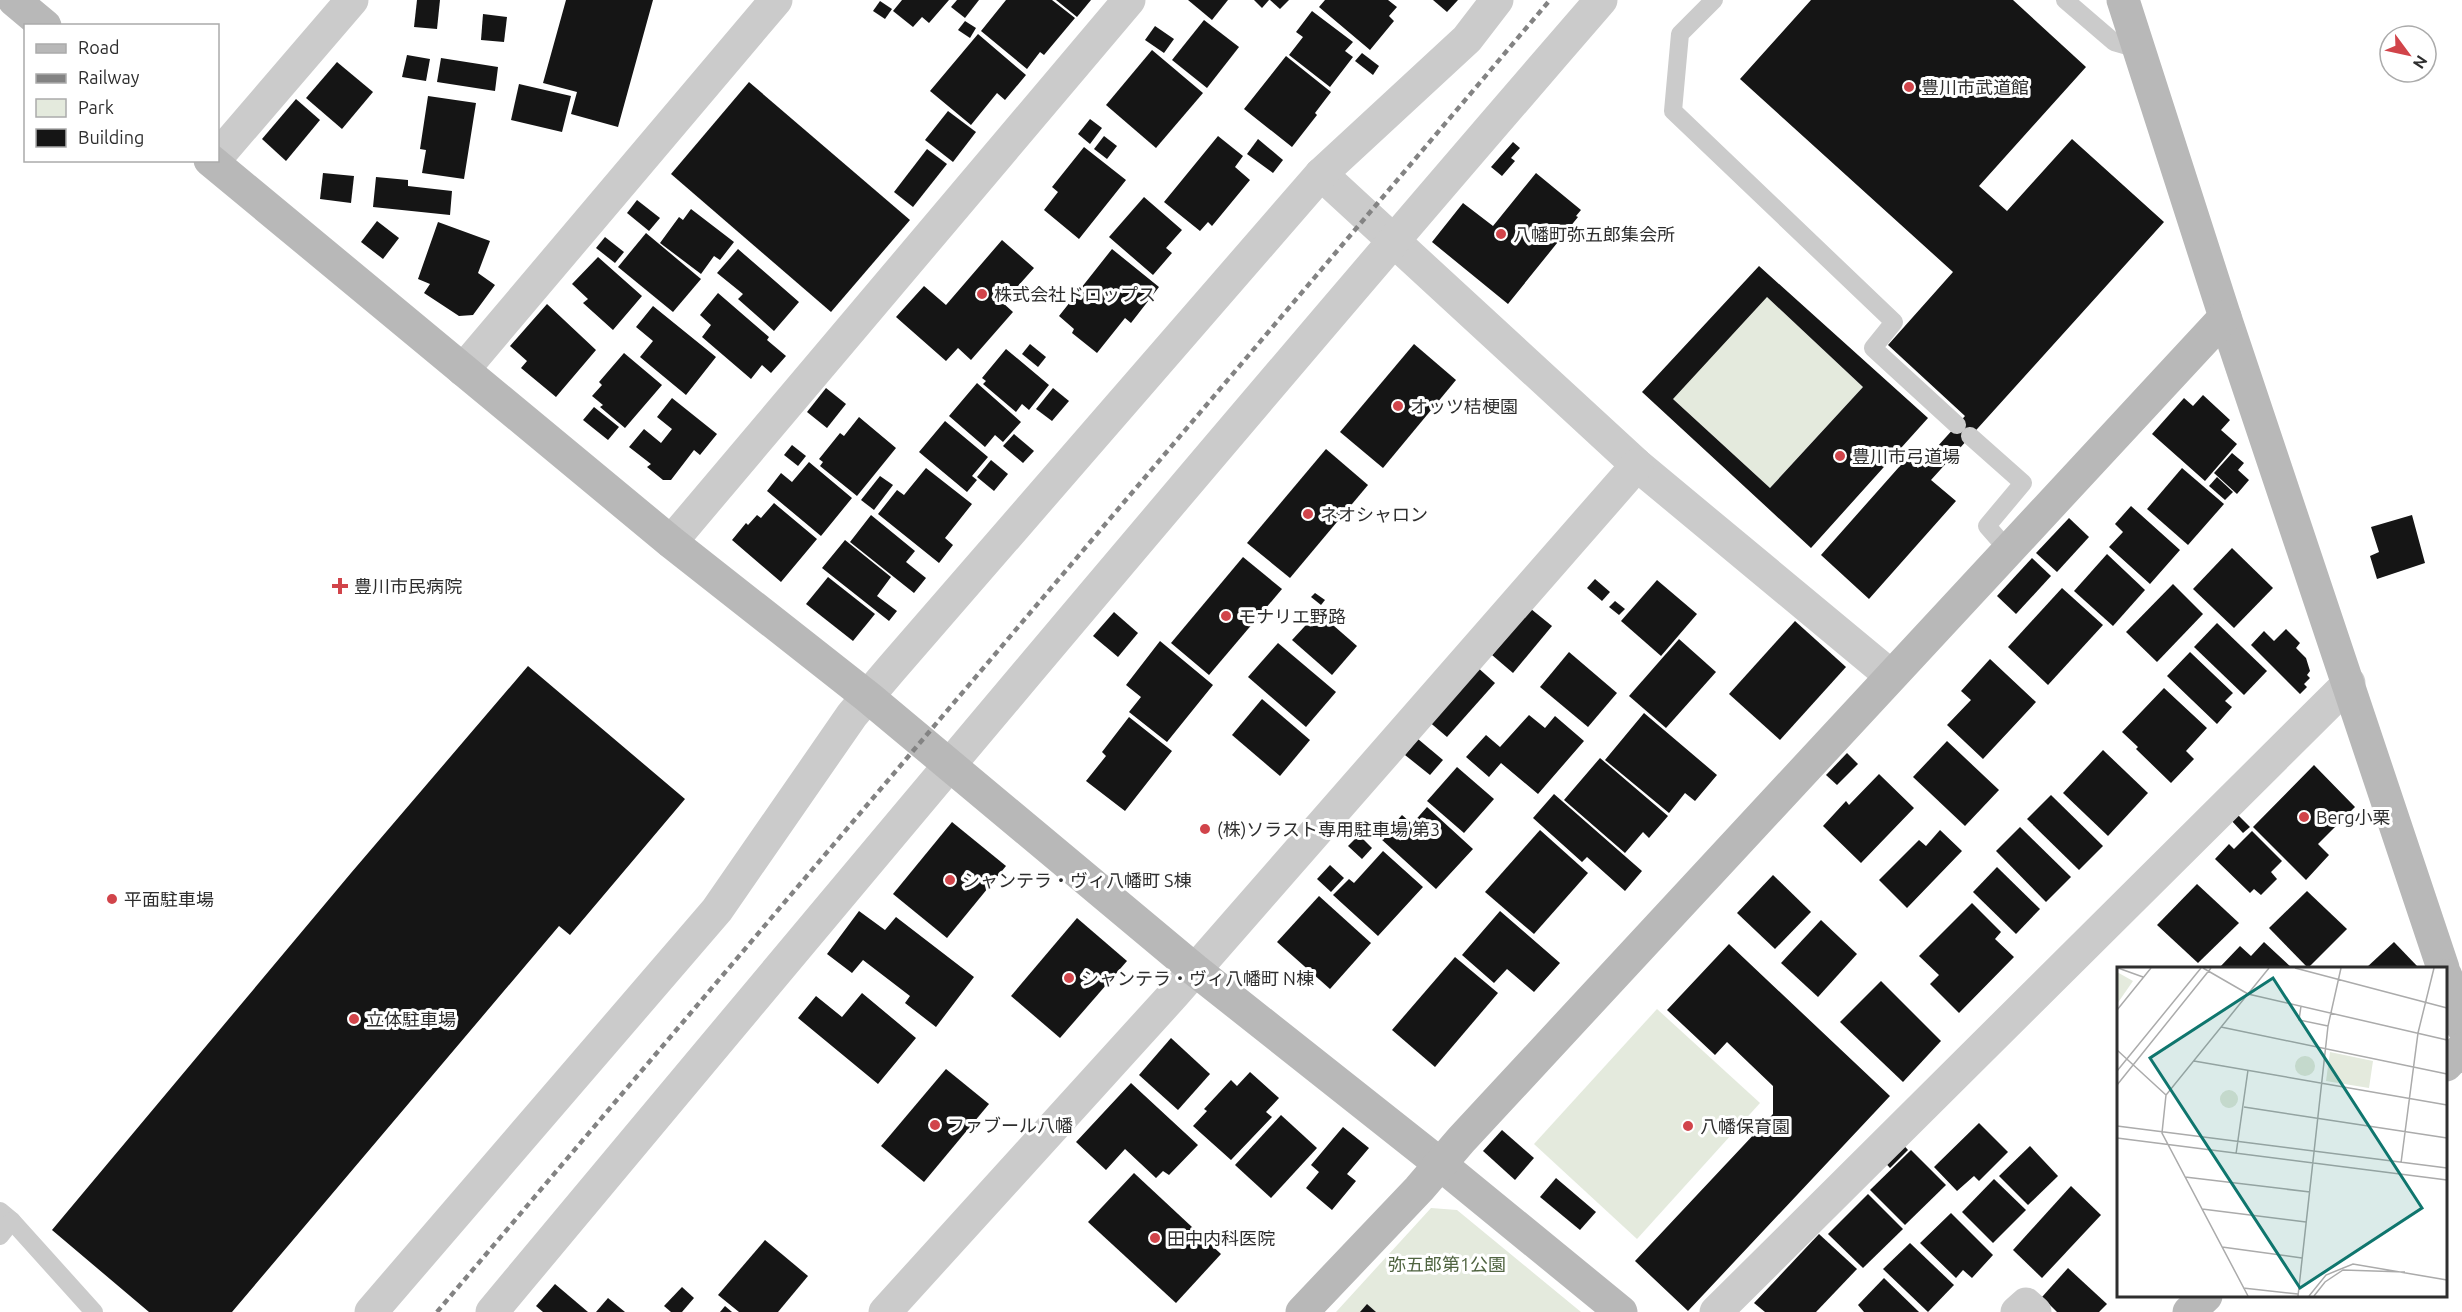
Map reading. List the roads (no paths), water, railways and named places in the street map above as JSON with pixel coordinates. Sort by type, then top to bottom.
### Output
[{"type":"street","points":[[14,0],[43,24]]},
{"type":"street","points":[[219,154],[352,0]]},
{"type":"street","points":[[464,370],[776,0]]},
{"type":"street","points":[[671,542],[1129,0]]},
{"type":"street","points":[[371,1312],[717,910],[852,715],[1321,174],[1467,39],[1497,0]]},
{"type":"street","points":[[492,1312],[949,764],[1601,0]]},
{"type":"street","points":[[2123,0],[2225,317],[2442,967]]},
{"type":"street","points":[[216,162],[671,542],[868,697],[1195,970],[1440,1164],[1621,1312]]},
{"type":"street","points":[[1321,174],[1637,465],[1891,676]]},
{"type":"street","points":[[1302,1312],[2225,317]]},
{"type":"street","points":[[885,1312],[1195,970],[1637,465]]},
{"type":"street","points":[[1716,1312],[2349,683]]},
{"type":"street","points":[[2447,982],[2462,1026]]},
{"type":"street","points":[[2447,1063],[2462,1049]]},
{"type":"street","points":[[2189,1312],[2205,1297]]},
{"type":"street","points":[[2017,1312],[2026,1304],[2035,1312]]},
{"type":"lane","points":[[1714,0],[1680,34],[1673,111],[1894,322],[1873,348],[2023,483],[1987,526],[2008,550]]},
{"type":"lane","points":[[2066,0],[2114,42],[2138,49]]},
{"type":"lane","points":[[0,1236],[6,1216]]},
{"type":"lane","points":[[6,1216],[94,1312]]},
{"type":"railway","points":[[437,1312],[1550,0]]},
{"type":"place","name":"豊川市武道館","points":[[1909,87]]},
{"type":"place","name":"八幡町弥五郎集会所","points":[[1501,234]]},
{"type":"place","name":"株式会社ドロップス","points":[[982,294]]},
{"type":"place","name":"オッツ桔梗園","points":[[1398,406]]},
{"type":"place","name":"豊川市弓道場","points":[[1840,456]]},
{"type":"place","name":"ネオシャロン","points":[[1308,514]]},
{"type":"place","name":"豊川市民病院","points":[[340,586]]},
{"type":"place","name":"モナリエ野路","points":[[1226,616]]},
{"type":"place","name":"Berg小栗","points":[[2304,817]]},
{"type":"place","name":"(株)ソラスト専用駐車場 第3","points":[[1205,829]]},
{"type":"place","name":"シャンテラ・ヴィ八幡町 S棟","points":[[950,880]]},
{"type":"place","name":"平面駐車場","points":[[112,899]]},
{"type":"place","name":"シャンテラ・ヴィ八幡町 N棟","points":[[1069,978]]},
{"type":"place","name":"立体駐車場","points":[[354,1019]]},
{"type":"place","name":"ファブール八幡","points":[[935,1125]]},
{"type":"place","name":"八幡保育園","points":[[1688,1126]]},
{"type":"place","name":"田中内科医院","points":[[1155,1238]]},
{"type":"park label","name":"弥五郎第1公園","points":[[1447,1264]]}]
